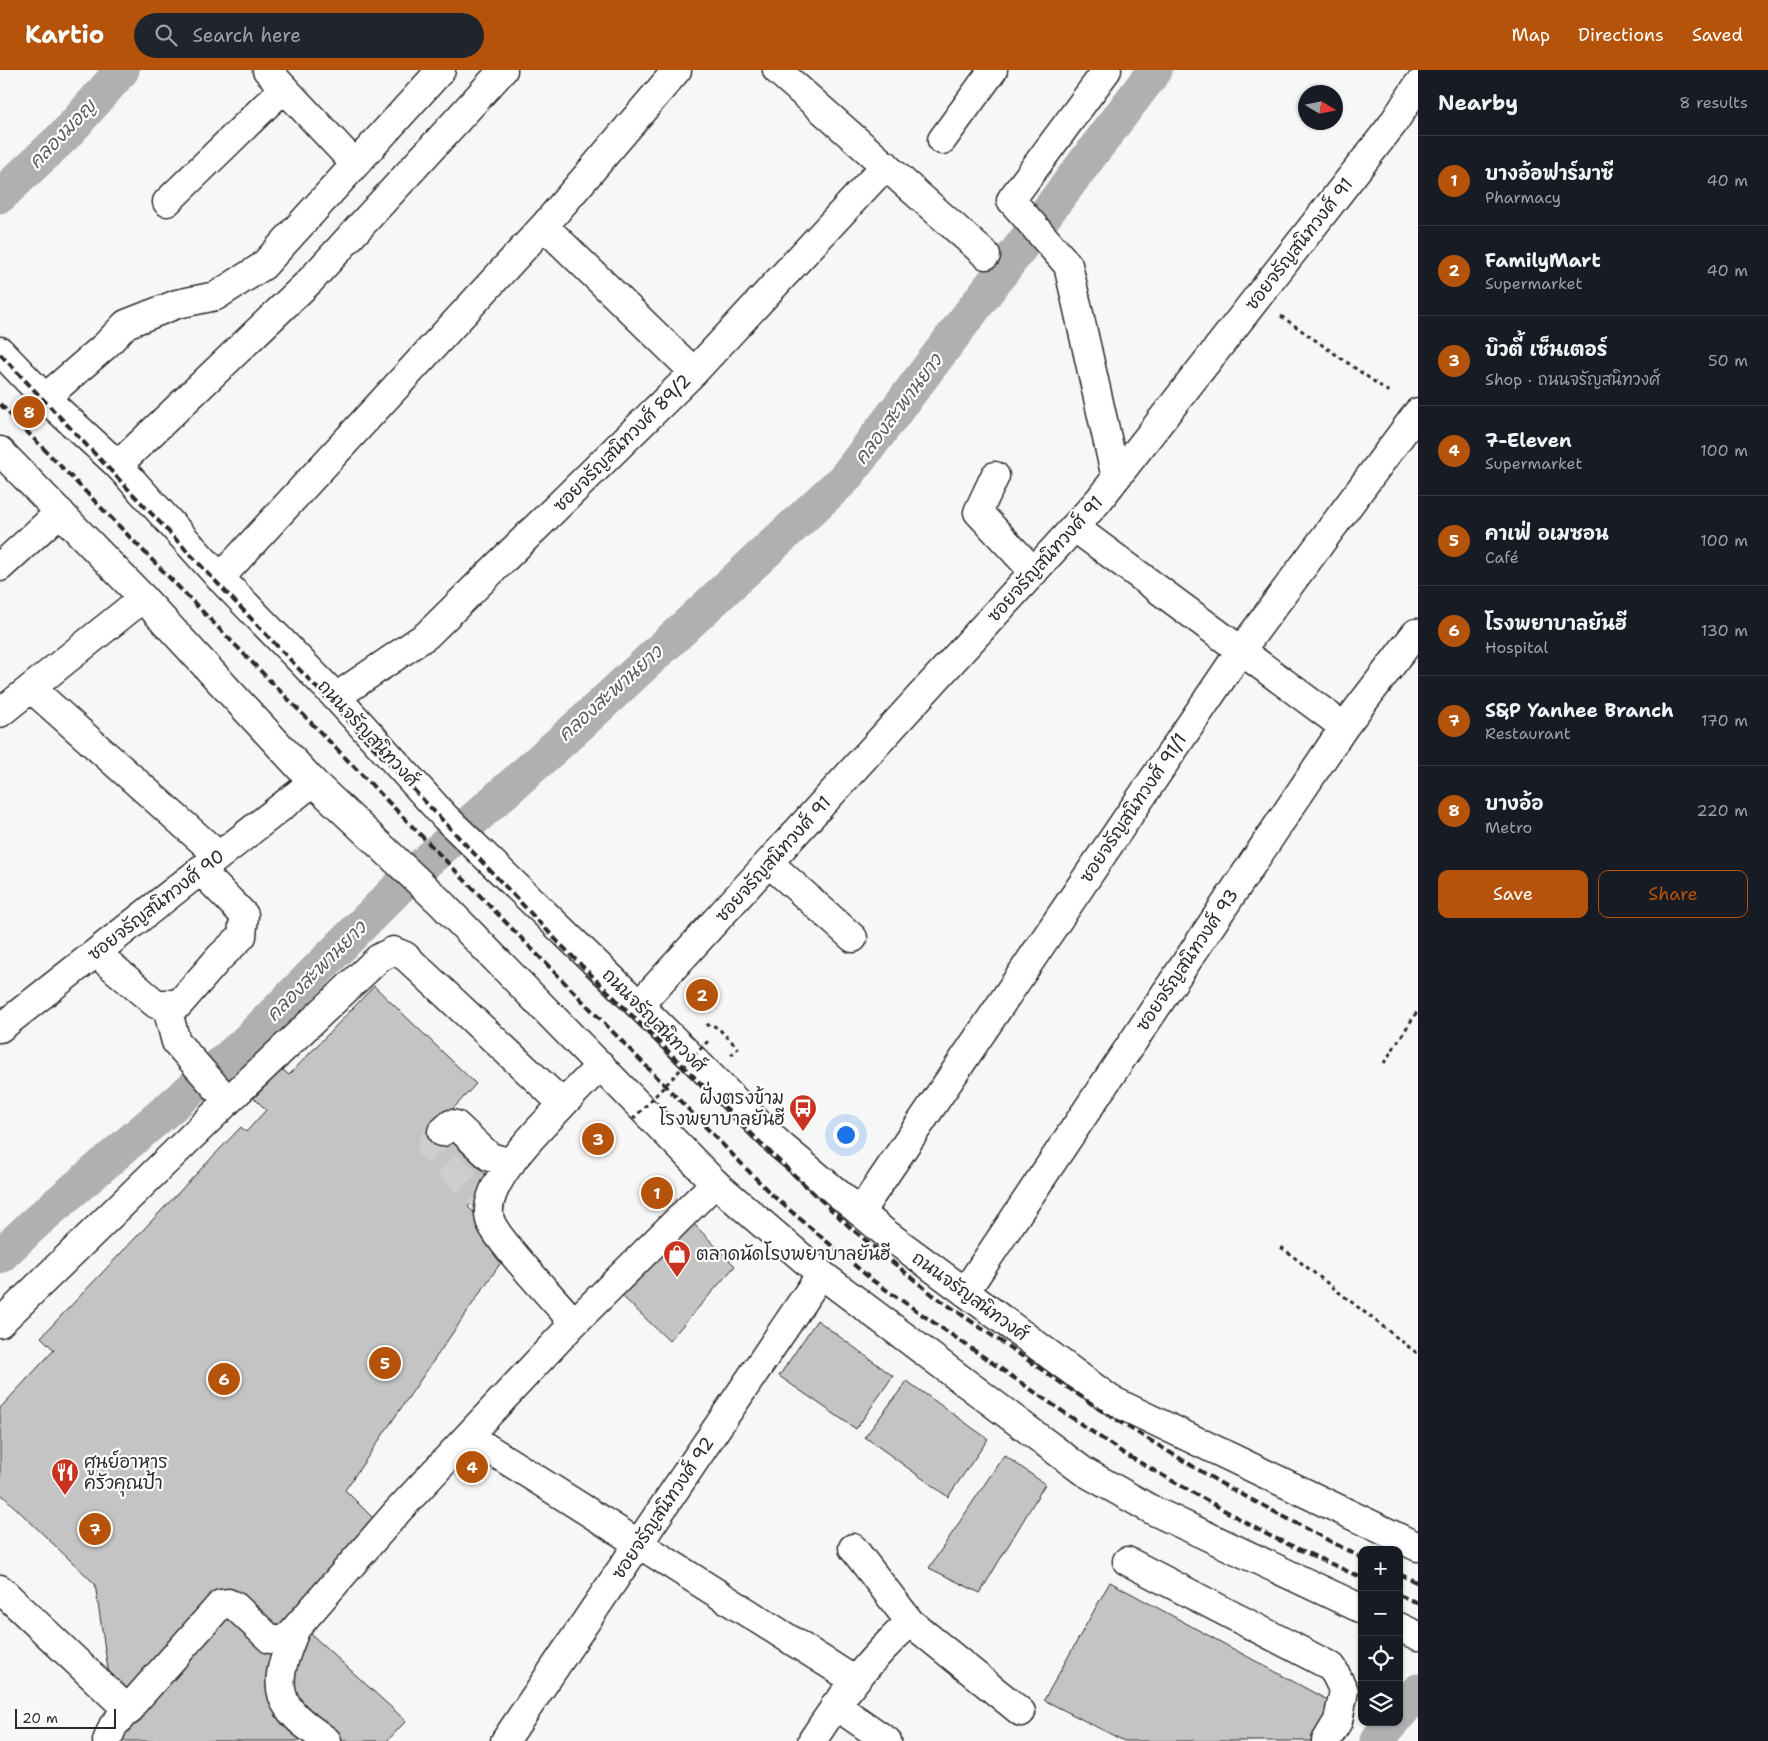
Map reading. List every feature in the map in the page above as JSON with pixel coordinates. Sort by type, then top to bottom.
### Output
[{"type":"street","points":[[45,398],[106,345],[126,324],[177,304],[216,296],[263,266],[442,70]]},
{"type":"street","points":[[118,465],[310,281],[503,70]]},
{"type":"street","points":[[220,578],[544,226],[676,70]]},
{"type":"street","points":[[777,70],[986,255]]},
{"type":"street","points":[[942,140],[993,70]]},
{"type":"street","points":[[1107,70],[1011,200],[1068,264],[1116,478]]},
{"type":"street","points":[[167,202],[276,79],[355,164]]},
{"type":"street","name":"ซอยจรัญสนิทวงศ์ 91","points":[[640,1005],[1034,572],[1116,478],[1392,125],[1418,86]]},
{"type":"street","name":"ซอยจรัญสนิทวงศ์ 89/2","points":[[336,697],[427,635],[694,372],[886,165]]},
{"type":"street","points":[[544,226],[694,372]]},
{"type":"street","name":"ถนนจรัญสนิทวงศ์","points":[[0,351],[45,398],[118,465],[220,578],[336,697],[445,817],[640,1005],[780,1145],[860,1212],[964,1292],[1111,1400],[1418,1547]]},
{"type":"street","name":"ซอยจรัญสนิทวงศ์ 91/1","points":[[860,1212],[1240,650],[1418,412]]},
{"type":"street","points":[[0,451],[143,598],[313,782],[402,864],[715,1183],[821,1274],[1083,1471],[1154,1511],[1358,1607]]},
{"type":"street","points":[[995,476],[978,512],[1034,572]]},
{"type":"street","points":[[0,567],[60,512]]},
{"type":"street","points":[[1074,527],[1344,727]]},
{"type":"street","points":[[0,713],[143,598]]},
{"type":"street","name":"ซอยจรัญสนิทวงศ์ 93","points":[[964,1292],[1344,727],[1416,633]]},
{"type":"street","points":[[31,688],[209,863],[244,915],[242,936],[220,957],[179,1004],[156,1004],[96,953]]},
{"type":"street","name":"ซอยจรัญสนิทวงศ์ 90","points":[[0,1028],[313,782]]},
{"type":"street","points":[[769,863],[853,938]]},
{"type":"street","points":[[0,1323],[215,1086],[380,958],[393,951],[405,956],[562,1104]]},
{"type":"street","points":[[166,1004],[176,1042],[215,1086]]},
{"type":"street","points":[[574,1323],[506,1243],[490,1220],[490,1204],[494,1191],[511,1163],[562,1104],[600,1065]]},
{"type":"street","points":[[442,1132],[454,1124],[490,1157],[511,1163]]},
{"type":"street","points":[[0,1589],[116,1726],[221,1604],[228,1603],[234,1606],[270,1639],[283,1639],[290,1635],[397,1512],[470,1437],[574,1323],[715,1183]]},
{"type":"street","name":"ซอยจรัญสนิทวงศ์ 92","points":[[505,1741],[821,1274]]},
{"type":"street","points":[[470,1437],[854,1680]]},
{"type":"street","points":[[853,1548],[910,1622],[1021,1712]]},
{"type":"street","points":[[1127,1561],[1332,1668],[1344,1690],[1338,1721],[1326,1741]]},
{"type":"street","points":[[812,1741],[854,1680],[878,1651],[910,1622]]},
{"type":"street","points":[[296,1628],[285,1656],[281,1690],[288,1707],[326,1741]]},
{"type":"street","points":[[1403,1629],[1418,1636]]},
{"type":"street","points":[[835,1705],[887,1741]]},
{"type":"path","points":[[1256,299],[1389,392]]},
{"type":"path","points":[[1384,1063],[1418,1010]]},
{"type":"path","points":[[633,1119],[709,1040]]},
{"type":"path","points":[[1280,1247],[1418,1354]]},
{"type":"building","points":[[374,986],[476,1084],[436,1127],[493,1181],[468,1207],[483,1221],[506,1255],[345,1490],[387,1532],[310,1633],[406,1721],[387,1741],[119,1741],[95,1584],[0,1493],[0,1408],[54,1350],[41,1337],[241,1127],[246,1132],[266,1110],[254,1098],[282,1069],[289,1075]]},
{"type":"building","name":"ตลาดนัดโรงพยาบาลยันฮี","points":[[688,1218],[735,1266],[669,1341],[617,1291]]},
{"type":"building","points":[[817,1320],[893,1376],[856,1429],[779,1376]]},
{"type":"building","points":[[907,1381],[988,1439],[948,1497],[865,1437]]},
{"type":"building","points":[[1004,1455],[1045,1484],[980,1593],[929,1568]]},
{"type":"building","points":[[1110,1582],[1331,1702],[1311,1741],[1124,1741],[1044,1700]]},
{"type":"waterway","name":"คลองมอญ","points":[[0,196],[67,133],[122,70]]},
{"type":"waterway","name":"คลองสะพานยาว","points":[[0,1256],[36,1222],[243,1045],[408,878],[575,729],[845,478],[1155,70]]},
{"type":"waterway","points":[[1403,1709],[1418,1691]]},
{"type":"waterway","points":[[1377,1741],[1389,1726]]},
{"type":"tunnel","points":[[442,1132],[431,1148],[490,1204]]},
{"type":"railway","points":[[0,354],[560,944],[776,1158],[852,1229],[933,1295],[1105,1413],[1222,1484],[1358,1556]]},
{"type":"railway","points":[[0,404],[772,1195],[872,1280],[1123,1453],[1268,1535],[1358,1576]]},
{"type":"railway","points":[[1403,1576],[1418,1583]]},
{"type":"railway","points":[[1403,1597],[1418,1603]]},
{"type":"place","name":"บางอ้อ","points":[[29,412]]},
{"type":"place","name":"FamilyMart","points":[[702,995]]},
{"type":"place","name":"ฝั่งตรงข้าม โรงพยาบาลยันฮี","points":[[803,1132]]},
{"type":"place","name":"บิวตี้ เซ็นเตอร์","points":[[598,1139]]},
{"type":"place","name":"บางอ้อฟาร์มาซี","points":[[657,1193]]},
{"type":"place","name":"ตลาดนัดโรงพยาบาลยันฮี","points":[[677,1278]]},
{"type":"place","name":"คาเฟ่ อเมซอน","points":[[385,1363]]},
{"type":"place","name":"โรงพยาบาลยันฮี","points":[[224,1379]]},
{"type":"place","name":"7-Eleven","points":[[472,1467]]},
{"type":"place","name":"ศูนย์อาหาร ครัวคุณป้า","points":[[65,1496]]},
{"type":"place","name":"S&P Yanhee Branch","points":[[95,1529]]}]
